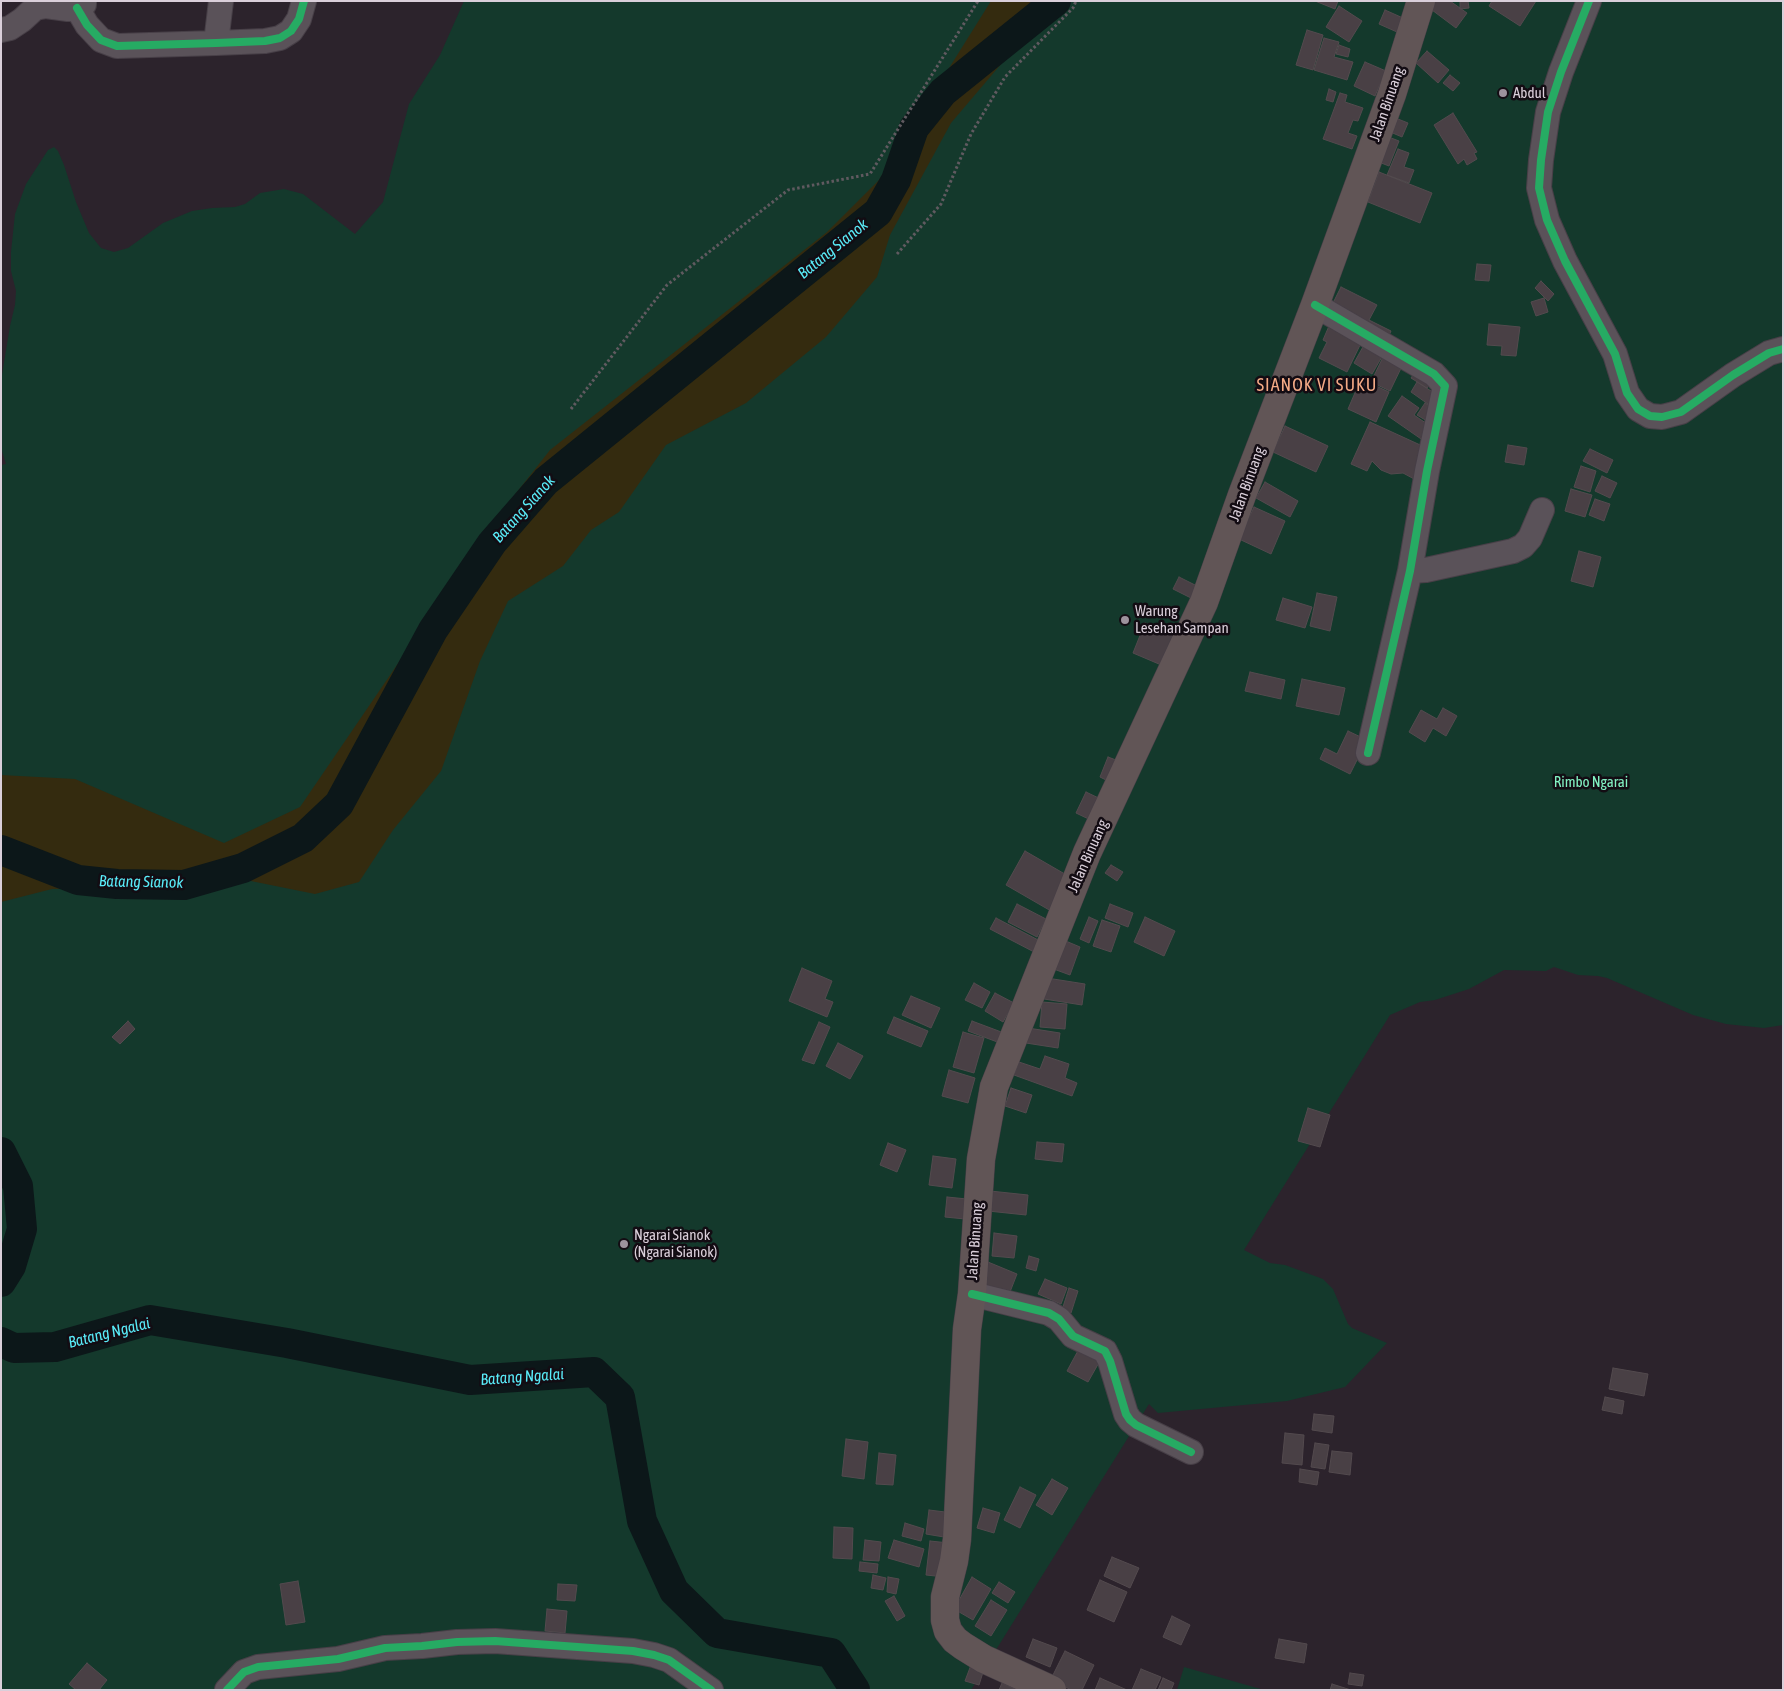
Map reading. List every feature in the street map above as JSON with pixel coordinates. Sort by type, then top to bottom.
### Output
[{"type":"main road","name":"Jalan Binuang","points":[[1052,1690],[1032,1679],[984,1659],[963,1646],[955,1640],[948,1630],[945,1620],[945,1596],[954,1561],[957,1539],[966,1348],[972,1294],[981,1159],[994,1086],[1087,854],[1204,602],[1242,496],[1316,305],[1392,94],[1420,1]]},
{"type":"street","points":[[216,43],[221,1]]},
{"type":"street","points":[[1,30],[10,28],[35,8],[46,6],[68,9],[81,5],[87,25],[101,40],[117,46],[265,41],[280,38],[291,31],[299,19],[304,1]]},
{"type":"street","points":[[1589,1],[1560,72],[1548,112],[1541,160],[1540,188],[1547,220],[1565,261],[1616,354],[1627,393],[1638,409],[1650,416],[1662,417],[1681,412],[1733,375],[1769,353],[1783,349]]},
{"type":"street","points":[[1316,305],[1434,374],[1445,386],[1427,471],[1410,571],[1368,753]]},
{"type":"street","points":[[1410,571],[1426,570],[1513,551],[1523,546],[1530,538],[1542,510]]},
{"type":"street","points":[[972,1294],[1049,1313],[1059,1319],[1073,1336],[1105,1351],[1110,1361],[1126,1414],[1130,1420],[1136,1425],[1191,1452]]},
{"type":"street","points":[[227,1690],[244,1672],[258,1667],[338,1658],[385,1648],[495,1641],[633,1650],[668,1660],[711,1690]]},
{"type":"path","points":[[570,409],[667,285],[788,190],[870,174],[978,1]]},
{"type":"path","points":[[897,254],[942,204],[971,134],[1004,77],[1073,8],[1076,1]]},
{"type":"green space","name":"Ngarai Sianok (Ngarai Sianok)","points":[[464,1],[1783,1],[1783,1025],[1764,1028],[1726,1024],[1693,1015],[1607,978],[1578,975],[1554,967],[1546,971],[1504,970],[1469,989],[1435,1000],[1420,1002],[1390,1015],[1244,1250],[1270,1263],[1285,1265],[1323,1279],[1333,1289],[1348,1324],[1352,1328],[1387,1343],[1345,1387],[1287,1401],[1158,1413],[1149,1404],[971,1690],[1,1690],[1,465],[6,464],[1,448],[1,381],[15,305],[16,291],[11,271],[11,252],[15,214],[26,184],[48,150],[54,147],[58,151],[64,165],[76,202],[89,233],[101,248],[114,252],[128,248],[163,223],[192,211],[235,207],[245,204],[260,193],[284,189],[303,194],[355,234],[383,202],[409,104],[440,55]]},
{"type":"green space","points":[[1184,1667],[1264,1690],[1177,1690]]},
{"type":"sand","points":[[991,1],[1065,1],[1058,14],[1002,63],[951,123],[890,235],[877,277],[826,337],[746,403],[666,445],[619,512],[591,530],[563,566],[508,601],[480,661],[441,771],[393,830],[359,882],[315,894],[236,878],[179,886],[52,889],[1,902],[1,775],[75,779],[224,843],[300,807],[502,511],[550,450],[827,232],[879,180]]},
{"type":"building","points":[[1315,1],[1338,1],[1335,9]]},
{"type":"building","points":[[1426,1],[1450,1],[1467,13],[1456,28],[1424,4]]},
{"type":"building","points":[[1460,1],[1468,1],[1469,8],[1460,9]]},
{"type":"building","points":[[1492,1],[1536,1],[1520,26],[1489,6]]},
{"type":"building","points":[[1339,6],[1362,21],[1349,42],[1326,27]]},
{"type":"building","points":[[1385,10],[1403,18],[1397,32],[1379,24]]},
{"type":"building","points":[[1307,30],[1323,35],[1313,70],[1296,65]]},
{"type":"building","points":[[1324,38],[1339,42],[1334,57],[1353,62],[1347,80],[1314,70]]},
{"type":"building","points":[[1339,45],[1350,49],[1348,57],[1336,54]]},
{"type":"building","points":[[1427,51],[1449,70],[1438,83],[1416,63]]},
{"type":"building","points":[[1365,62],[1386,71],[1375,96],[1354,86]]},
{"type":"building","points":[[1450,75],[1460,83],[1453,91],[1443,83]]},
{"type":"building","points":[[1329,89],[1336,92],[1333,102],[1326,100]]},
{"type":"building","points":[[1340,93],[1347,95],[1345,102],[1363,108],[1358,121],[1353,120],[1348,133],[1357,136],[1352,149],[1323,139]]},
{"type":"building","points":[[1453,113],[1477,152],[1474,153],[1477,159],[1467,165],[1464,159],[1458,164],[1434,125]]},
{"type":"building","points":[[1393,117],[1408,123],[1402,137],[1388,131]]},
{"type":"building","points":[[1386,136],[1399,141],[1389,166],[1376,161]]},
{"type":"building","points":[[1398,149],[1409,153],[1404,167],[1414,170],[1409,183],[1387,175]]},
{"type":"building","points":[[1379,172],[1432,193],[1420,223],[1368,202]]},
{"type":"building","points":[[1477,264],[1491,265],[1489,281],[1475,280]]},
{"type":"building","points":[[1541,281],[1554,294],[1548,301],[1535,288]]},
{"type":"building","points":[[1341,287],[1377,305],[1369,320],[1391,331],[1386,342],[1328,313]]},
{"type":"building","points":[[1544,298],[1548,312],[1536,316],[1531,302]]},
{"type":"building","points":[[1489,324],[1520,327],[1516,356],[1501,355],[1502,346],[1487,345]]},
{"type":"building","points":[[1329,326],[1362,341],[1347,372],[1319,358],[1327,342],[1323,340]]},
{"type":"building","points":[[1364,345],[1383,355],[1372,374],[1354,363]]},
{"type":"building","points":[[1385,353],[1404,362],[1390,391],[1371,382]]},
{"type":"building","points":[[1417,369],[1433,380],[1427,388],[1411,378]]},
{"type":"building","points":[[1361,379],[1389,392],[1376,422],[1348,409]]},
{"type":"building","points":[[1417,382],[1442,398],[1435,409],[1411,392]]},
{"type":"building","points":[[1402,396],[1419,408],[1414,415],[1433,428],[1424,441],[1388,416]]},
{"type":"building","points":[[1425,403],[1439,412],[1432,424],[1417,415]]},
{"type":"building","points":[[1370,422],[1429,449],[1416,480],[1403,473],[1391,474],[1381,470],[1372,461],[1367,471],[1351,464]]},
{"type":"building","points":[[1285,426],[1328,446],[1316,472],[1273,452]]},
{"type":"building","points":[[1508,445],[1527,448],[1524,465],[1505,462]]},
{"type":"building","points":[[1590,449],[1613,460],[1607,473],[1583,461]]},
{"type":"building","points":[[1581,466],[1596,471],[1590,492],[1574,487]]},
{"type":"building","points":[[1602,476],[1617,483],[1610,498],[1595,491]]},
{"type":"building","points":[[1265,482],[1298,501],[1290,517],[1256,498]]},
{"type":"building","points":[[1571,489],[1592,495],[1585,517],[1565,511]]},
{"type":"building","points":[[1595,499],[1610,504],[1604,521],[1589,515]]},
{"type":"building","points":[[1254,507],[1285,521],[1271,554],[1239,539]]},
{"type":"building","points":[[1579,551],[1601,557],[1593,587],[1571,581]]},
{"type":"building","points":[[1179,577],[1197,586],[1191,598],[1173,589]]},
{"type":"building","points":[[1317,593],[1337,597],[1330,631],[1310,626]]},
{"type":"building","points":[[1283,598],[1312,607],[1305,628],[1276,620]]},
{"type":"building","points":[[1145,623],[1178,637],[1166,667],[1133,653]]},
{"type":"building","points":[[1250,672],[1285,680],[1281,699],[1245,691]]},
{"type":"building","points":[[1302,679],[1345,688],[1339,715],[1296,706]]},
{"type":"building","points":[[1443,708],[1457,716],[1446,736],[1433,728],[1425,742],[1409,732],[1421,710],[1437,719]]},
{"type":"building","points":[[1348,731],[1367,740],[1350,774],[1320,759],[1325,748],[1337,754]]},
{"type":"building","points":[[1108,757],[1116,760],[1108,781],[1100,777]]},
{"type":"building","points":[[1086,792],[1107,802],[1097,823],[1076,813]]},
{"type":"building","points":[[1025,851],[1070,877],[1051,911],[1006,885]]},
{"type":"building","points":[[1111,865],[1123,872],[1117,881],[1105,873]]},
{"type":"building","points":[[1017,904],[1046,919],[1037,937],[1008,922]]},
{"type":"building","points":[[1110,904],[1133,913],[1128,927],[1105,918]]},
{"type":"building","points":[[1089,917],[1098,921],[1089,943],[1080,939]]},
{"type":"building","points":[[1145,917],[1175,931],[1164,956],[1134,942]]},
{"type":"building","points":[[996,918],[1042,942],[1036,953],[990,929]]},
{"type":"building","points":[[1102,920],[1120,926],[1111,952],[1093,946]]},
{"type":"building","points":[[1061,939],[1080,947],[1070,975],[1051,968]]},
{"type":"building","points":[[802,968],[832,981],[825,999],[833,1002],[827,1017],[789,1001]]},
{"type":"building","points":[[1047,978],[1085,984],[1082,1005],[1044,999]]},
{"type":"building","points":[[974,983],[990,992],[982,1008],[965,1000]]},
{"type":"building","points":[[995,993],[1014,1003],[1003,1022],[985,1011]]},
{"type":"building","points":[[911,996],[940,1008],[931,1028],[902,1015]]},
{"type":"building","points":[[1042,1002],[1067,1004],[1065,1029],[1040,1027]]},
{"type":"building","points":[[894,1017],[928,1031],[921,1047],[887,1033]]},
{"type":"building","points":[[128,1021],[135,1029],[120,1044],[112,1037]]},
{"type":"building","points":[[972,1021],[1004,1033],[1000,1043],[968,1031]]},
{"type":"building","points":[[819,1022],[830,1027],[814,1064],[802,1060]]},
{"type":"building","points":[[1028,1028],[1060,1033],[1058,1048],[1026,1043]]},
{"type":"building","points":[[963,1032],[984,1038],[974,1073],[953,1067]]},
{"type":"building","points":[[838,1043],[863,1056],[850,1079],[826,1066]]},
{"type":"building","points":[[1045,1056],[1069,1064],[1065,1078],[1077,1083],[1072,1096],[1014,1075],[1019,1062],[1040,1069]]},
{"type":"building","points":[[949,1070],[975,1078],[968,1103],[942,1096]]},
{"type":"building","points":[[1011,1088],[1032,1095],[1026,1113],[1005,1106]]},
{"type":"building","points":[[1308,1108],[1330,1115],[1320,1147],[1298,1141]]},
{"type":"building","points":[[1037,1142],[1064,1144],[1062,1162],[1035,1159]]},
{"type":"building","points":[[888,1143],[906,1150],[897,1172],[880,1165]]},
{"type":"building","points":[[933,1156],[956,1159],[952,1188],[929,1185]]},
{"type":"building","points":[[990,1191],[1028,1195],[1026,1215],[988,1211]]},
{"type":"building","points":[[947,1197],[967,1199],[965,1219],[945,1217]]},
{"type":"building","points":[[994,1233],[1017,1236],[1014,1258],[992,1256]]},
{"type":"building","points":[[1029,1256],[1039,1259],[1036,1271],[1026,1268]]},
{"type":"building","points":[[988,1262],[1017,1274],[1008,1297],[979,1285]]},
{"type":"building","points":[[1045,1279],[1067,1288],[1061,1304],[1038,1294]]},
{"type":"building","points":[[1069,1288],[1078,1291],[1071,1313],[1062,1310]]},
{"type":"building","points":[[1080,1347],[1101,1359],[1088,1382],[1067,1371]]},
{"type":"building","points":[[1613,1368],[1648,1374],[1644,1396],[1609,1389]]},
{"type":"building","points":[[1605,1397],[1624,1401],[1622,1414],[1602,1410]]},
{"type":"building","points":[[1314,1414],[1334,1416],[1332,1433],[1312,1430]]},
{"type":"building","points":[[1285,1433],[1304,1435],[1302,1465],[1282,1463]]},
{"type":"building","points":[[846,1439],[868,1442],[864,1479],[842,1476]]},
{"type":"building","points":[[1315,1443],[1329,1445],[1325,1469],[1311,1467]]},
{"type":"building","points":[[1332,1451],[1352,1453],[1350,1475],[1329,1472]]},
{"type":"building","points":[[879,1453],[896,1455],[893,1485],[876,1484]]},
{"type":"building","points":[[1300,1469],[1319,1472],[1317,1485],[1299,1482]]},
{"type":"building","points":[[1052,1479],[1068,1488],[1052,1515],[1036,1505]]},
{"type":"building","points":[[1020,1487],[1036,1495],[1020,1528],[1004,1520]]},
{"type":"building","points":[[983,1508],[1000,1513],[994,1533],[977,1528]]},
{"type":"building","points":[[929,1510],[953,1513],[950,1538],[926,1534]]},
{"type":"building","points":[[905,1523],[924,1529],[921,1541],[902,1536]]},
{"type":"building","points":[[834,1527],[853,1528],[852,1559],[833,1558]]},
{"type":"building","points":[[865,1540],[881,1542],[879,1561],[863,1560]]},
{"type":"building","points":[[894,1540],[924,1549],[919,1567],[888,1558]]},
{"type":"building","points":[[930,1541],[949,1543],[945,1577],[926,1575]]},
{"type":"building","points":[[1112,1557],[1139,1568],[1130,1588],[1104,1576]]},
{"type":"building","points":[[860,1562],[878,1564],[877,1573],[859,1571]]},
{"type":"building","points":[[873,1575],[886,1578],[883,1590],[871,1588]]},
{"type":"building","points":[[888,1577],[899,1579],[896,1594],[887,1592]]},
{"type":"building","points":[[972,1577],[991,1589],[973,1620],[954,1609]]},
{"type":"building","points":[[1100,1580],[1127,1592],[1114,1622],[1087,1610]]},
{"type":"building","points":[[298,1581],[305,1622],[286,1625],[280,1584]]},
{"type":"building","points":[[999,1582],[1015,1592],[1008,1603],[992,1593]]},
{"type":"building","points":[[558,1584],[577,1585],[575,1601],[557,1600]]},
{"type":"building","points":[[894,1596],[905,1616],[897,1621],[885,1601]]},
{"type":"building","points":[[991,1600],[1007,1610],[991,1636],[975,1626]]},
{"type":"building","points":[[547,1609],[567,1611],[565,1633],[545,1631]]},
{"type":"building","points":[[1172,1616],[1190,1625],[1181,1645],[1163,1637]]},
{"type":"building","points":[[1033,1639],[1057,1648],[1050,1667],[1026,1657]]},
{"type":"building","points":[[1279,1639],[1307,1644],[1304,1663],[1275,1658]]},
{"type":"building","points":[[1065,1651],[1094,1665],[1082,1690],[1071,1690],[1051,1679]]},
{"type":"building","points":[[87,1663],[107,1680],[99,1690],[76,1690],[69,1684]]},
{"type":"building","points":[[971,1665],[984,1669],[979,1685],[965,1681]]},
{"type":"building","points":[[1141,1669],[1161,1677],[1155,1690],[1132,1690]]},
{"type":"building","points":[[1350,1673],[1364,1675],[1362,1686],[1348,1684]]},
{"type":"building","points":[[1100,1678],[1127,1690],[1095,1690]]},
{"type":"building","points":[[1163,1678],[1174,1683],[1171,1690],[1158,1690]]},
{"type":"building","points":[[1002,1683],[1017,1690],[999,1690]]},
{"type":"building","points":[[1332,1684],[1351,1690],[1330,1690]]},
{"type":"waterway","name":"Batang Sianok","points":[[1,850],[78,880],[117,884],[184,885],[243,868],[303,838],[339,804],[433,630],[492,543],[546,481],[878,212],[896,180],[914,128],[943,92],[1056,1]]},
{"type":"waterway","name":"Batang Ngalai","points":[[1,1152],[18,1186],[22,1229],[11,1266],[1,1282]]},
{"type":"waterway","name":"Batang Ngalai","points":[[1,1342],[14,1348],[55,1347],[150,1320],[287,1343],[470,1380],[594,1372],[620,1397],[642,1521],[674,1591],[717,1633],[831,1653],[855,1690]]},
{"type":"cycle path","points":[[77,8],[87,25],[101,40],[117,46],[216,43],[265,41],[280,38],[291,31],[299,19],[304,1]]},
{"type":"cycle path","points":[[1589,1],[1561,72],[1548,112],[1539,188],[1547,220],[1565,261],[1615,354],[1627,393],[1638,409],[1650,416],[1662,417],[1681,412],[1733,375],[1769,353],[1783,349]]},
{"type":"cycle path","points":[[1315,305],[1434,374],[1445,386],[1427,471],[1410,571],[1368,753]]},
{"type":"cycle path","points":[[972,1294],[1049,1313],[1059,1319],[1073,1336],[1105,1351],[1110,1361],[1126,1414],[1130,1420],[1136,1425],[1191,1452]]},
{"type":"cycle path","points":[[227,1690],[244,1672],[258,1667],[338,1659],[385,1648],[495,1641],[633,1651],[654,1655],[669,1660],[711,1690]]},
{"type":"place","name":"Abdul","points":[[1503,93]]},
{"type":"place","name":"Warung Lesehan Sampan","points":[[1125,620]]},
{"type":"place","name":"Ngarai Sianok (Ngarai Sianok)","points":[[624,1244]]},
{"type":"district","name":"SIANOK VI SUKU","points":[[1317,385]]},
{"type":"park label","name":"Rimbo Ngarai","points":[[1591,782]]}]
